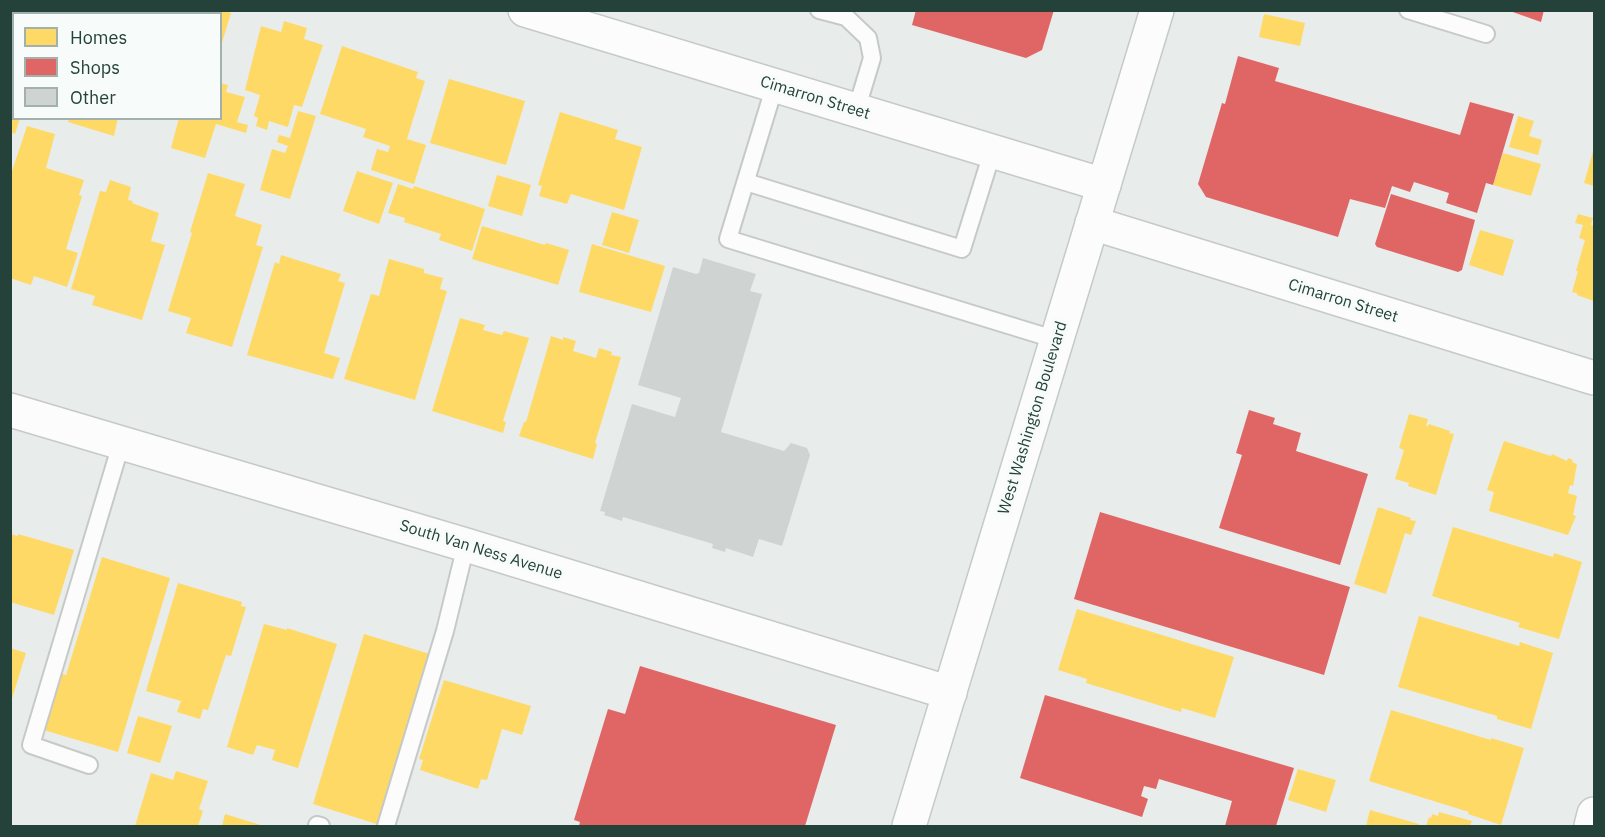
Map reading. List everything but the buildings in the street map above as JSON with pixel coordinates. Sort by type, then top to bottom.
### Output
[{"type":"street","name":"Cimarron Street","points":[[525,10],[1104,185]]},
{"type":"street","name":"West Washington Boulevard","points":[[909,826],[1157,10]]},
{"type":"street","name":"Cimarron Street","points":[[1092,223],[1594,378]]},
{"type":"street","name":"South Van Ness Avenue","points":[[10,410],[466,545],[950,693]]},
{"type":"street","points":[[1591,826],[1594,814]]},
{"type":"lane","points":[[819,10],[846,17],[868,38],[872,58],[856,111]]},
{"type":"lane","points":[[1408,10],[1486,34]]},
{"type":"lane","points":[[776,85],[728,239],[1057,340]]},
{"type":"lane","points":[[746,182],[962,249],[992,153]]},
{"type":"lane","points":[[89,765],[31,745],[121,444]]},
{"type":"lane","points":[[386,826],[445,631],[466,545]]}]
